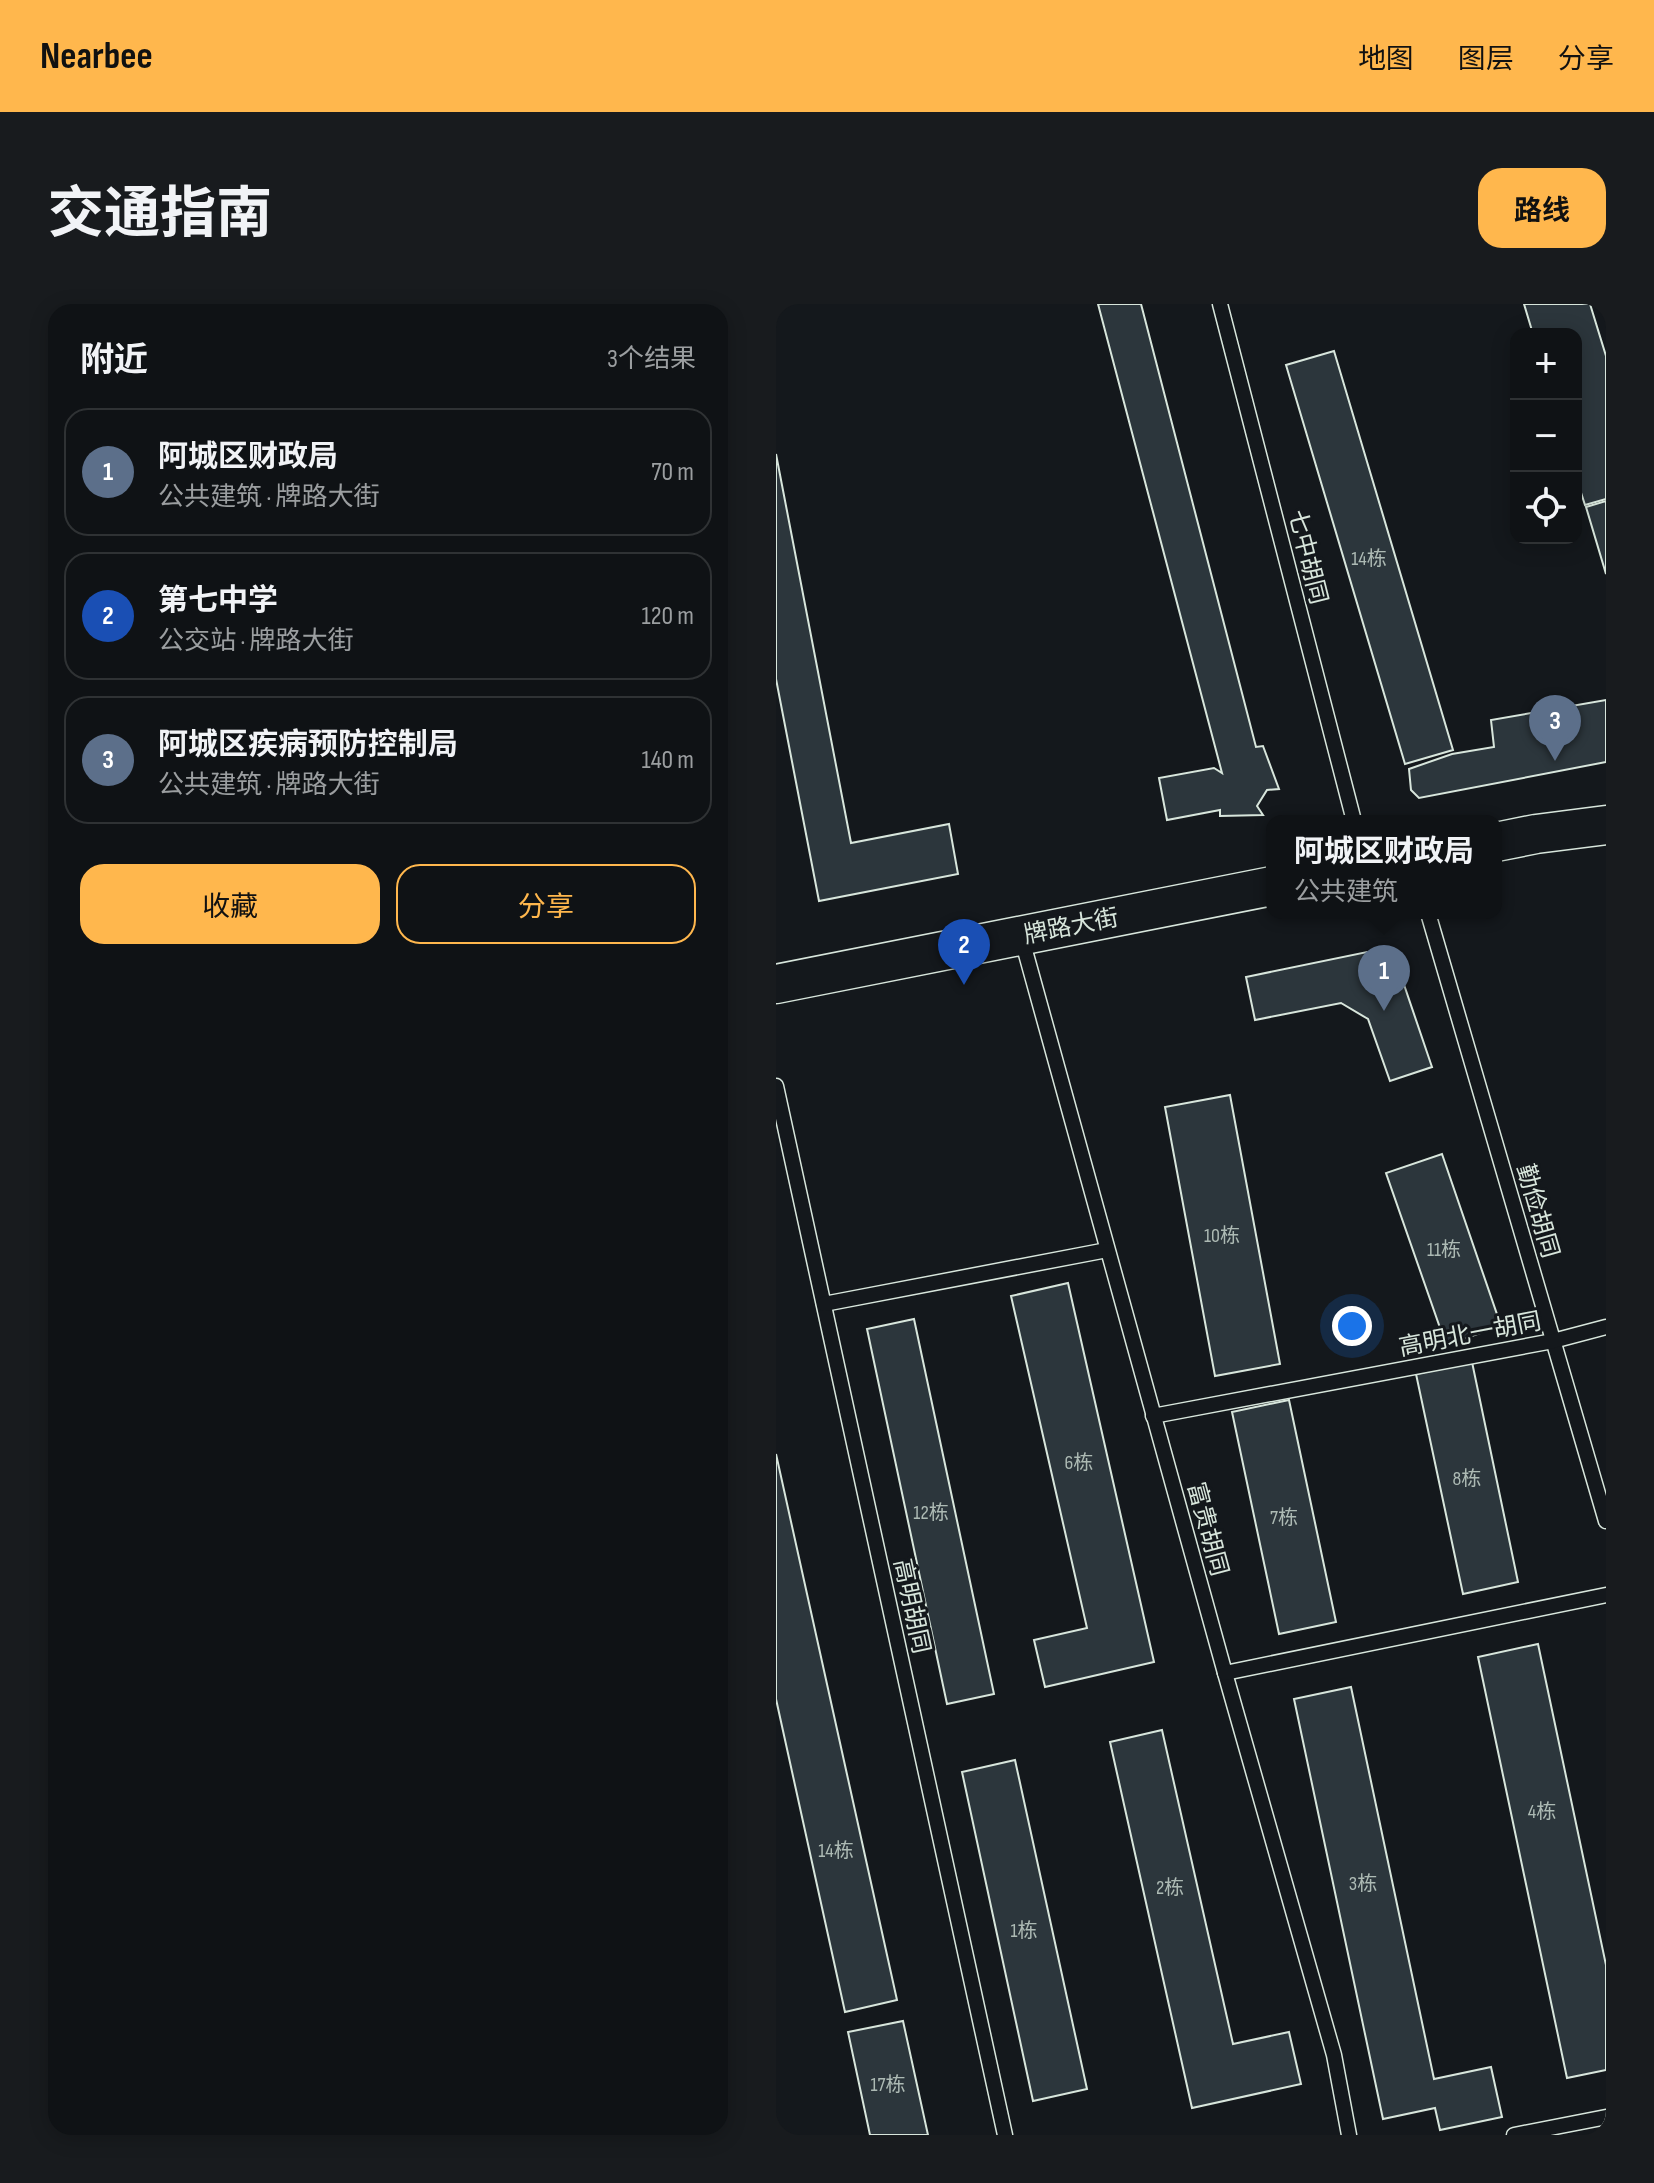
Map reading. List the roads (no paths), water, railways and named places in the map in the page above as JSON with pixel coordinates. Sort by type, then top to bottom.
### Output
[{"type":"street","points":[[1502,841],[1606,825]]},
{"type":"street","name":"牌路大街","points":[[778,980],[1266,887]]},
{"type":"lane","name":"七中胡同","points":[[1220,304],[1352,815]]},
{"type":"lane","name":"勤俭胡同","points":[[1430,919],[1606,1521]]},
{"type":"lane","name":"富贵胡同","points":[[1021,936],[1334,2055],[1349,2135]]},
{"type":"lane","name":"高明胡同","points":[[776,1086],[1005,2135]]},
{"type":"lane","points":[[824,1304],[1107,1250]]},
{"type":"lane","name":"高明北一胡同","points":[[1153,1416],[1553,1341],[1606,1327]]},
{"type":"lane","points":[[1225,1673],[1606,1595]]},
{"type":"lane","points":[[1514,2135],[1606,2117]]},
{"type":"place","name":"阿城区疾病预防控制局","points":[[1555,761]]},
{"type":"place","name":"第七中学","points":[[964,985]]},
{"type":"place","name":"阿城区财政局","points":[[1384,1011]]}]
